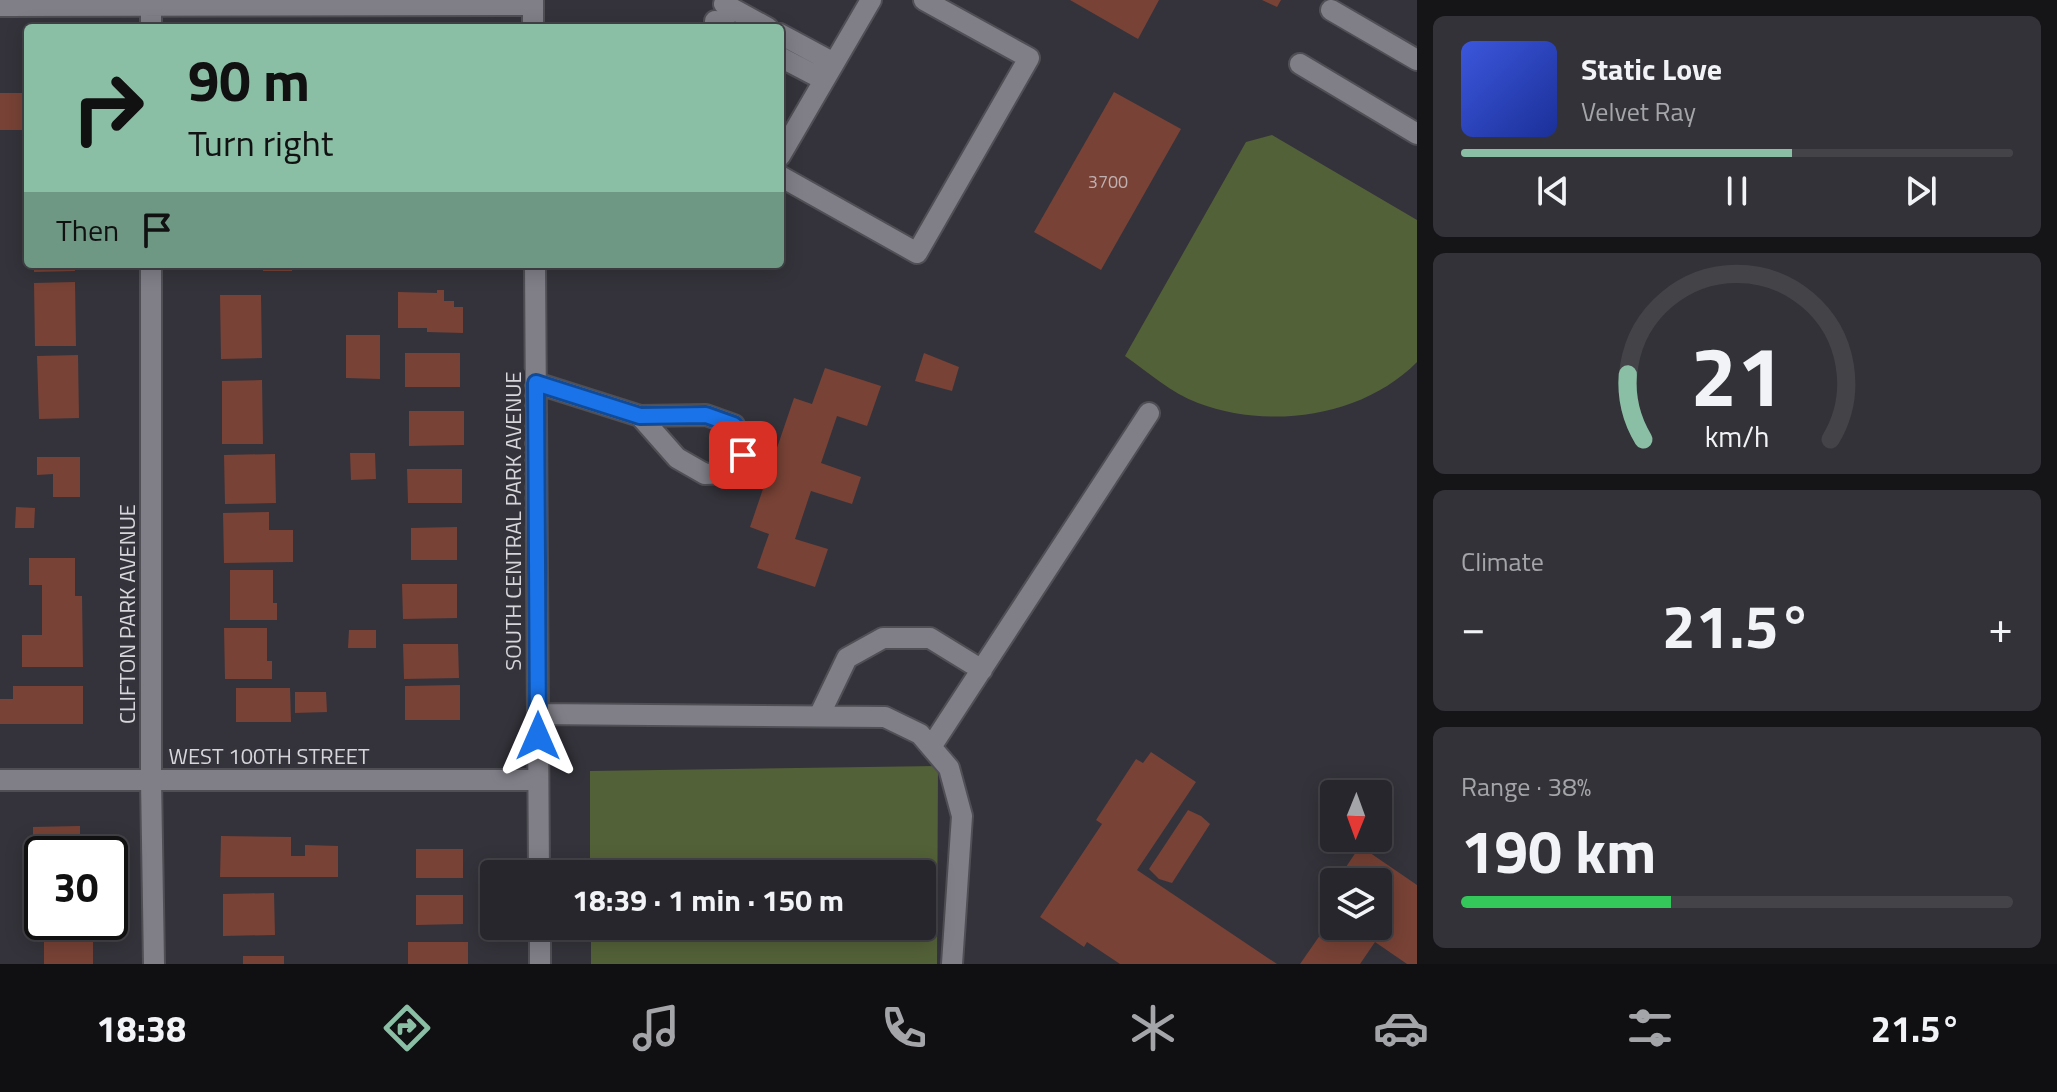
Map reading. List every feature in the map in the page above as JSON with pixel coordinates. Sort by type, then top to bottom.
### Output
[{"type":"street","points":[[784,149],[871,0]]},
{"type":"street","points":[[784,178],[917,253],[1029,58],[924,0]]},
{"type":"street","points":[[0,6],[533,2],[533,24]]},
{"type":"street","points":[[151,3],[151,24]]},
{"type":"street","points":[[1331,10],[1417,60]]},
{"type":"street","points":[[722,18],[750,24]]},
{"type":"street","points":[[784,37],[829,72]]},
{"type":"street","points":[[784,58],[829,72]]},
{"type":"street","points":[[1300,64],[1417,134]]},
{"type":"street","name":"CLIFTON PARK AVENUE","points":[[151,268],[154,964]]},
{"type":"street","name":"SOUTH CENTRAL PARK AVENUE","points":[[535,268],[539,860]]},
{"type":"street","points":[[536,383],[640,416],[706,415],[734,425],[743,455],[726,473],[705,474],[677,458],[640,416]]},
{"type":"street","points":[[931,747],[1149,413]]},
{"type":"street","points":[[819,716],[847,658],[883,638],[930,638],[982,670]]},
{"type":"street","points":[[538,714],[885,717],[920,734],[949,768],[962,816],[952,964]]},
{"type":"street","name":"WEST 100TH STREET","points":[[0,780],[538,780]]},
{"type":"street","points":[[540,940],[540,964]]},
{"type":"green space","points":[[1272,135],[1417,220],[1417,362],[1395,381],[1343,406],[1314,413],[1255,416],[1188,399],[1125,356],[1246,142]]},
{"type":"green space","points":[[938,766],[937,964],[591,964],[591,940],[936,940],[936,860],[590,860],[590,771]]},
{"type":"building","points":[[1070,0],[1159,0],[1138,39]]},
{"type":"building","points":[[1262,0],[1281,0],[1277,7]]},
{"type":"building","points":[[1114,92],[1181,129],[1101,270],[1034,232]]},
{"type":"building","points":[[0,93],[24,93],[24,130],[0,130]]},
{"type":"building","points":[[34,268],[75,268],[75,271],[34,272]]},
{"type":"building","points":[[263,268],[292,268],[292,271],[263,271]]},
{"type":"building","points":[[75,282],[76,346],[35,346],[34,283]]},
{"type":"building","points":[[437,290],[444,290],[444,301],[454,301],[454,307],[463,307],[463,333],[398,328],[398,292],[437,293]]},
{"type":"building","points":[[220,295],[261,295],[262,358],[221,359]]},
{"type":"building","points":[[346,335],[380,335],[380,379],[346,378]]},
{"type":"building","points":[[405,353],[460,353],[460,387],[405,387]]},
{"type":"building","points":[[924,353],[959,367],[952,391],[915,381]]},
{"type":"building","points":[[78,355],[79,418],[39,419],[37,356]]},
{"type":"building","points":[[825,368],[881,386],[867,426],[837,416],[821,463],[861,477],[852,504],[811,491],[795,539],[828,549],[815,587],[757,568],[769,534],[750,527],[794,398],[812,404]]},
{"type":"building","points":[[262,380],[263,444],[222,444],[222,381]]},
{"type":"building","points":[[409,411],[464,411],[464,445],[409,446]]},
{"type":"building","points":[[350,453],[375,453],[376,479],[351,480]]},
{"type":"building","points":[[275,454],[276,503],[225,504],[224,455]]},
{"type":"building","points":[[37,457],[80,457],[80,497],[53,497],[53,474],[37,475]]},
{"type":"building","points":[[407,469],[462,469],[462,503],[408,503]]},
{"type":"building","points":[[16,507],[35,508],[34,528],[15,528]]},
{"type":"building","points":[[269,512],[269,530],[293,530],[293,562],[224,563],[223,513]]},
{"type":"building","points":[[457,527],[457,560],[411,560],[411,528]]},
{"type":"building","points":[[29,558],[75,558],[75,596],[82,596],[83,667],[22,667],[22,635],[42,635],[42,585],[29,585]]},
{"type":"building","points":[[230,570],[273,570],[273,603],[277,603],[277,620],[230,620]]},
{"type":"building","points":[[402,584],[457,584],[457,618],[403,619]]},
{"type":"building","points":[[224,628],[267,628],[267,661],[272,661],[272,679],[225,679]]},
{"type":"building","points":[[349,630],[376,630],[376,648],[348,648]]},
{"type":"building","points":[[403,644],[458,644],[459,678],[404,679]]},
{"type":"building","points":[[460,685],[460,720],[405,720],[405,686]]},
{"type":"building","points":[[13,686],[83,686],[83,724],[0,724],[0,699],[13,699]]},
{"type":"building","points":[[236,688],[290,688],[291,722],[236,722]]},
{"type":"building","points":[[295,692],[326,692],[327,712],[295,713]]},
{"type":"building","points":[[1151,752],[1196,782],[1137,870],[1277,964],[1120,964],[1087,942],[1084,947],[1040,917],[1102,824],[1096,820],[1136,759],[1143,763]]},
{"type":"building","points":[[1188,810],[1210,824],[1172,883],[1159,879],[1149,869]]},
{"type":"building","points":[[80,826],[80,836],[33,836],[33,827]]},
{"type":"building","points":[[221,836],[291,837],[291,856],[305,856],[305,845],[338,846],[338,877],[220,877]]},
{"type":"building","points":[[416,849],[463,849],[463,878],[416,878]]},
{"type":"building","points":[[1356,852],[1369,852],[1417,885],[1417,964],[1407,964],[1375,942],[1360,964],[1300,964],[1320,935],[1320,940],[1392,940],[1392,868],[1345,868]]},
{"type":"building","points":[[274,893],[275,935],[223,936],[223,894]]},
{"type":"building","points":[[416,895],[463,895],[463,924],[416,925]]},
{"type":"building","points":[[44,941],[93,941],[93,964],[44,964]]},
{"type":"building","points":[[408,942],[468,942],[468,964],[408,964]]},
{"type":"building","points":[[243,956],[284,956],[284,964],[243,964]]},
{"type":"route","points":[[538,736],[536,383],[640,416],[706,415],[734,425],[743,455]]}]
